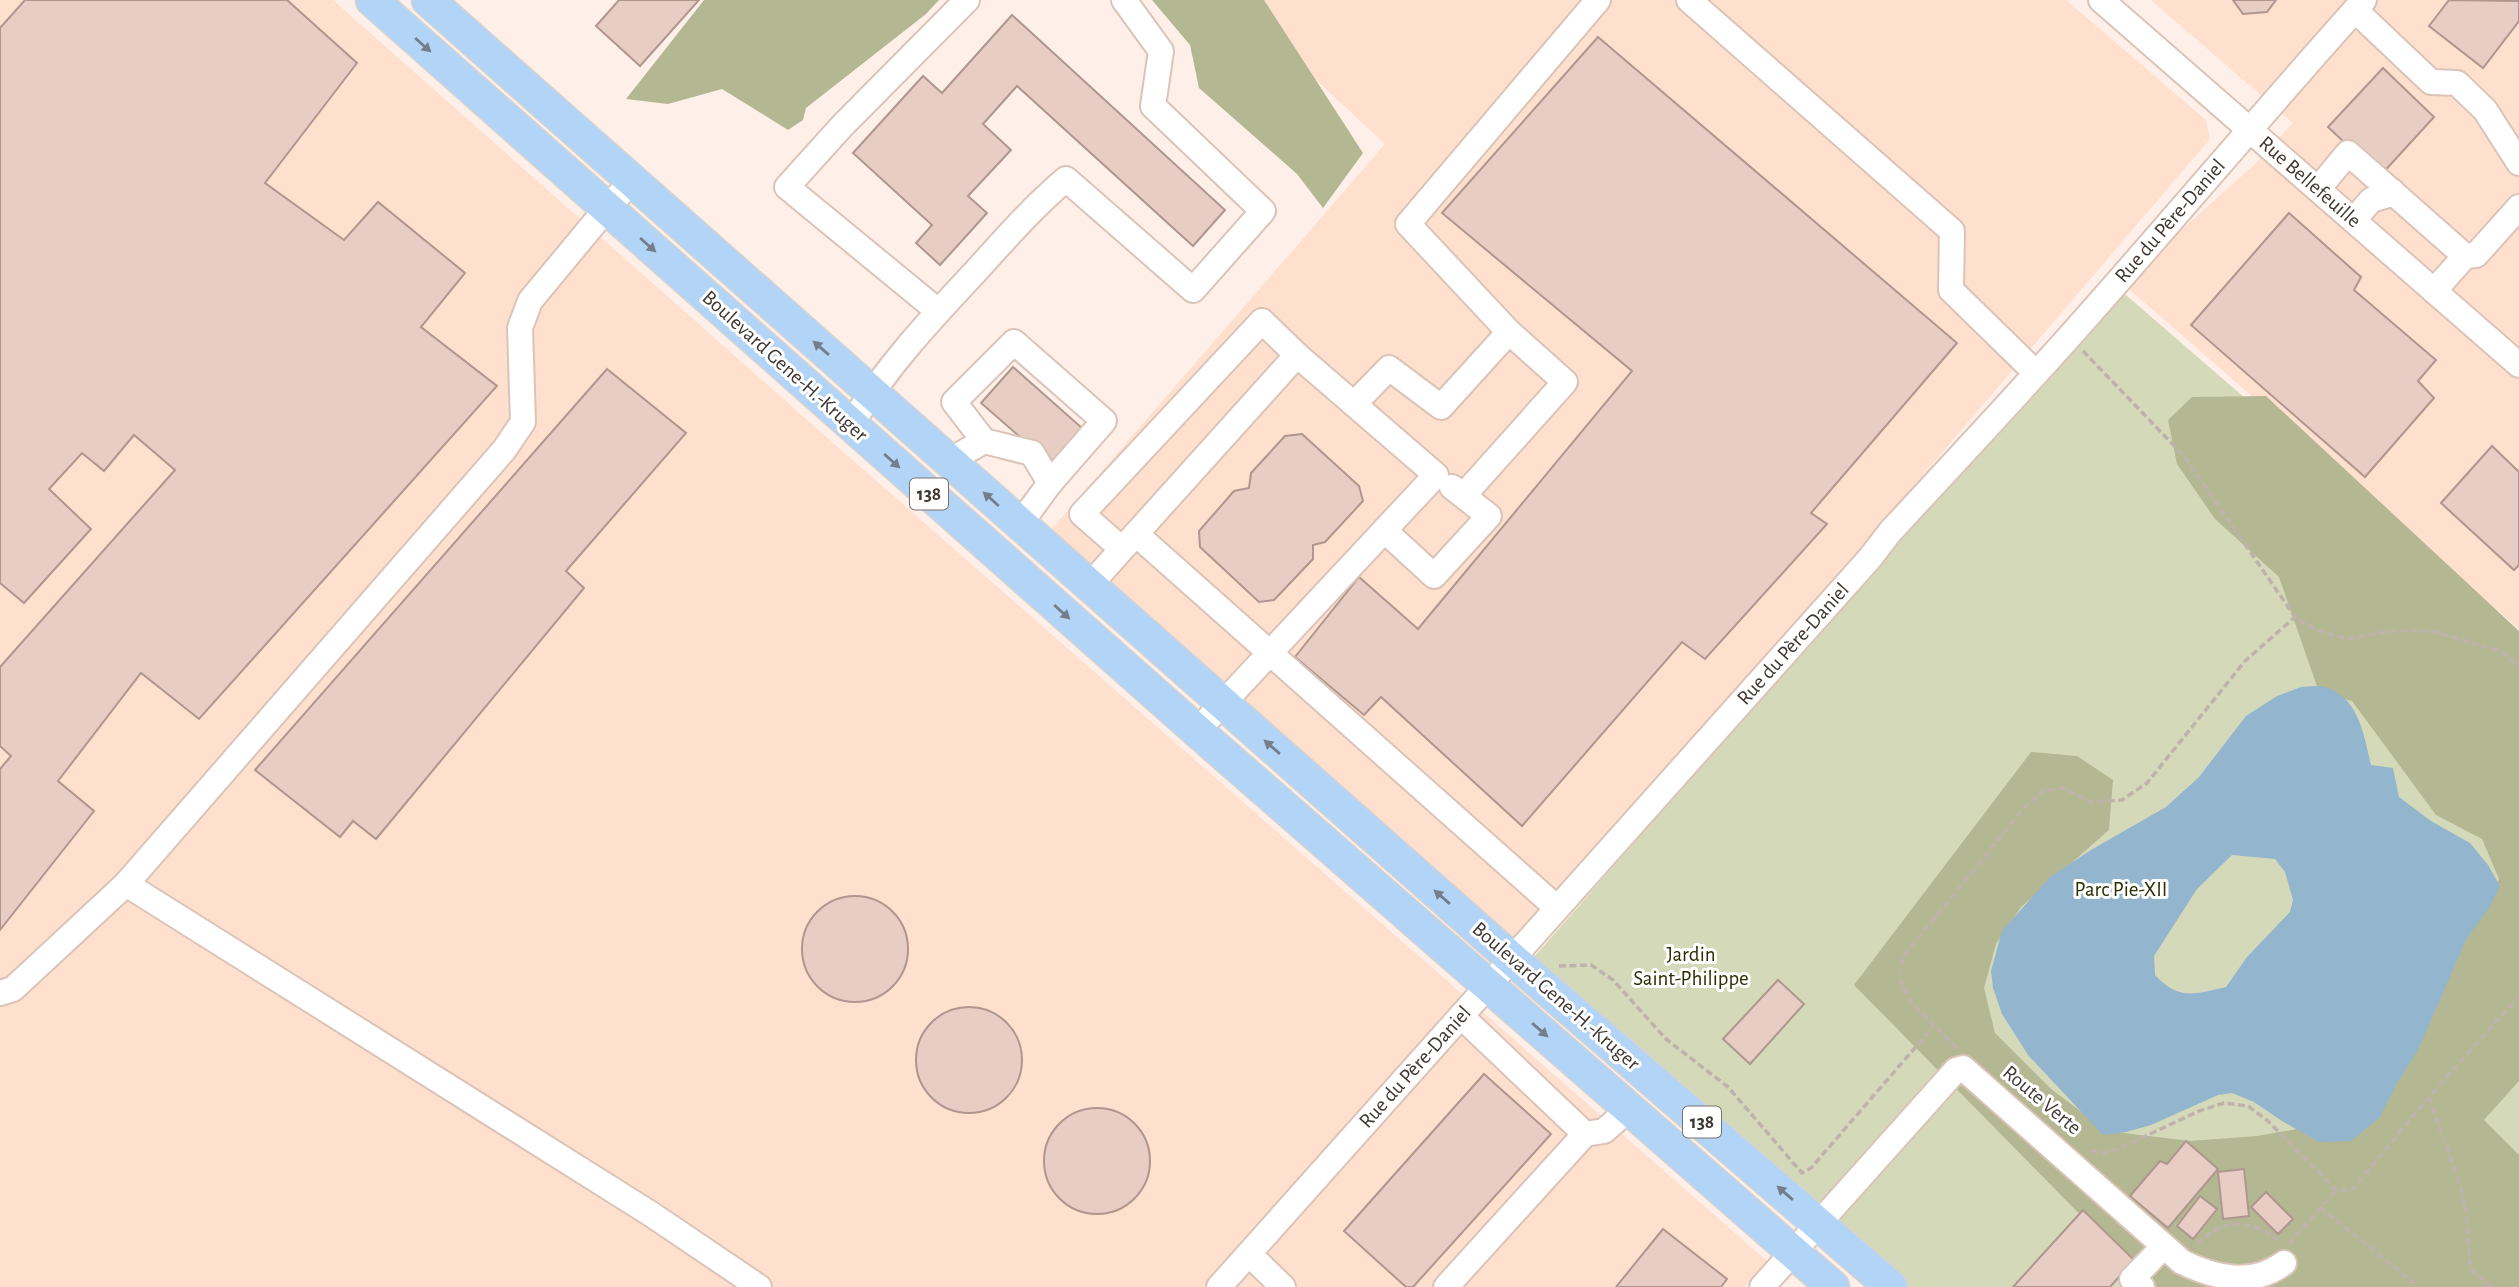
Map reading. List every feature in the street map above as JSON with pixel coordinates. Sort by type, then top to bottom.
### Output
[{"type":"main road","name":"Boulevard Gene-H.-Kruger","points":[[372,0],[1197,732],[1833,1287]]},
{"type":"main road","name":"Boulevard Gene-H.-Kruger","points":[[428,0],[1512,959],[1891,1287]]},
{"type":"street","points":[[938,312],[787,187],[842,126],[967,0]]},
{"type":"street","points":[[851,425],[871,392],[938,312],[1041,200],[1066,179],[1192,290],[1263,211],[1153,106],[1161,51],[1124,0]]},
{"type":"street","points":[[1464,495],[1565,382],[1509,332],[1408,223],[1598,0]]},
{"type":"street","points":[[1689,0],[1952,231],[1951,290],[2036,373]]},
{"type":"street","name":"Rue Bellefeuille","points":[[2101,0],[2519,365]]},
{"type":"street","points":[[2359,5],[2431,82],[2457,83],[2485,110],[2519,163]]},
{"type":"street","name":"Rue du Père-Daniel","points":[[1219,1287],[1870,558],[1890,532],[2069,337],[2359,5]]},
{"type":"street","points":[[2318,189],[2348,153],[2465,256]]},
{"type":"street","points":[[0,993],[13,989],[126,884],[505,450],[523,422],[520,328],[530,301],[632,181]]},
{"type":"street","points":[[2354,220],[2371,200],[2388,195],[2392,191]]},
{"type":"street","points":[[2434,290],[2465,256],[2476,255],[2519,207]]},
{"type":"street","points":[[1385,531],[1434,576],[1489,516],[1436,475],[1297,355],[1262,321],[1082,514],[1129,542],[1270,653],[1557,908]]},
{"type":"street","points":[[1354,404],[1389,368],[1441,407],[1509,332]]},
{"type":"street","points":[[1020,524],[1050,483],[1104,421],[1014,342],[954,402],[984,441],[1032,453],[1050,483]]},
{"type":"street","points":[[1090,585],[1297,355]]},
{"type":"street","points":[[949,461],[984,441]]},
{"type":"street","points":[[1197,732],[1436,475]]},
{"type":"street","points":[[126,884],[651,1214],[759,1287]]},
{"type":"street","points":[[1461,1016],[1585,1134]]},
{"type":"street","points":[[1762,1287],[1956,1070],[1963,1068],[2182,1262],[2233,1284],[2273,1272],[2284,1263]]},
{"type":"street","points":[[1446,1287],[1585,1134],[1604,1131],[1629,1109]]},
{"type":"street","points":[[2142,1287],[2132,1279],[2164,1246]]},
{"type":"street","points":[[1249,1254],[1283,1287]]},
{"type":"path","points":[[2069,337],[2185,457],[2295,617],[2316,629],[2347,639],[2385,632],[2416,630],[2439,633],[2501,651],[2519,666]]},
{"type":"path","points":[[1963,1052],[1911,1003],[1899,978],[1903,957],[2023,809],[2043,791],[2062,788],[2092,802],[2122,800],[2147,783],[2245,661],[2295,617]]},
{"type":"path","points":[[1548,965],[1591,965],[1613,979],[1665,1039],[1728,1087],[1802,1173],[1811,1168],[1934,1026]]},
{"type":"path","points":[[2189,1252],[2205,1237],[2222,1227],[2243,1223],[2264,1229],[2285,1248],[2336,1190],[2353,1190],[2429,1097],[2519,996]]},
{"type":"path","points":[[2429,1097],[2467,1216],[2470,1268],[2492,1287]]},
{"type":"path","name":"Route Verte","points":[[2080,1149],[2102,1153],[2118,1149],[2224,1102],[2248,1107],[2268,1121],[2336,1190]]},
{"type":"path","points":[[2320,1208],[2419,1287]]},
{"type":"shaded area","points":[[0,0],[333,0],[832,442],[1767,1261],[1744,1287],[0,1287]]},
{"type":"shaded area","points":[[1230,0],[2066,0],[2206,120],[2210,139],[1511,957],[1044,538],[1385,144]]},
{"type":"shaded area","points":[[2151,0],[2519,0],[2519,629],[2122,283],[2254,165],[2293,123]]},
{"type":"green space","points":[[704,0],[939,0],[926,14],[806,108],[803,120],[788,130],[722,89],[668,104],[626,99]]},
{"type":"green space","points":[[1152,0],[1264,0],[1363,153],[1323,208],[1297,174],[1199,88],[1190,45]]},
{"type":"green space","name":"Parc Pie-XII","points":[[2119,289],[2519,635],[2519,1287],[1883,1287],[1521,972]]},
{"type":"green space","points":[[2266,396],[2519,631],[2519,1081],[2484,1120],[2519,1155],[2519,1287],[2126,1287],[2109,1244],[1854,985],[2031,752],[2077,756],[2113,780],[2109,830],[2021,907],[1996,944],[1984,988],[1995,1033],[2051,1089],[2107,1131],[2190,1141],[2257,1136],[2314,1126],[2483,914],[2499,879],[2482,839],[2436,815],[2352,701],[2319,692],[2279,577],[2215,519],[2177,464],[2168,420],[2192,397]]},
{"type":"water","points":[[2318,686],[2336,692],[2345,699],[2358,719],[2371,765],[2393,768],[2399,797],[2431,821],[2470,843],[2488,865],[2500,886],[2490,906],[2466,940],[2418,1050],[2380,1117],[2351,1141],[2319,1142],[2254,1102],[2232,1093],[2218,1095],[2151,1125],[2103,1135],[2028,1055],[2002,1014],[1993,988],[1991,971],[2002,931],[2050,877],[2166,807],[2199,777],[2246,716],[2277,696],[2301,687]],"holes":[[[2232,855],[2275,859],[2285,872],[2293,900],[2290,912],[2247,957],[2226,987],[2196,993],[2180,992],[2155,975],[2154,956],[2197,889]]]},
{"type":"building","points":[[25,0],[287,0],[357,63],[265,183],[344,240],[378,202],[465,273],[421,327],[497,386],[199,719],[141,673],[58,781],[94,811],[0,930],[0,769],[11,756],[0,746],[0,667],[175,470],[134,435],[104,471],[82,453],[49,489],[91,529],[24,603],[0,583],[0,28]]},
{"type":"building","points":[[619,0],[699,0],[640,66],[596,26]]},
{"type":"building","points":[[2233,0],[2276,0],[2267,12],[2243,14]]},
{"type":"building","points":[[2449,0],[2519,1],[2519,21],[2483,68],[2429,26]]},
{"type":"building","points":[[1012,15],[1225,210],[1193,246],[1017,86],[983,124],[1011,150],[968,196],[987,213],[940,265],[916,243],[932,225],[853,153],[923,76],[942,93]]},
{"type":"building","points":[[1598,37],[1957,343],[1811,513],[1827,524],[1705,659],[1682,642],[1522,826],[1381,697],[1364,715],[1295,657],[1359,577],[1418,629],[1632,371],[1442,213]]},
{"type":"building","points":[[2383,68],[2434,117],[2380,176],[2328,127]]},
{"type":"building","points":[[2289,213],[2361,277],[2354,290],[2436,360],[2418,381],[2434,398],[2365,477],[2191,325]]},
{"type":"building","points":[[1013,367],[1082,428],[1051,464],[981,403]]},
{"type":"building","points":[[607,369],[686,433],[566,571],[584,588],[376,839],[353,821],[340,837],[255,770]]},
{"type":"building","points":[[1302,434],[1359,486],[1363,501],[1325,542],[1313,545],[1313,559],[1274,600],[1259,602],[1200,547],[1199,531],[1234,491],[1249,488],[1251,473],[1285,436]]},
{"type":"building","points":[[2492,446],[2519,472],[2519,565],[2514,570],[2441,503]]},
{"type":"building","points":[[855,896],[875,900],[893,911],[904,929],[908,949],[904,969],[893,987],[875,998],[855,1002],[835,998],[817,987],[806,969],[802,949],[806,929],[817,911],[835,900]]},
{"type":"building","points":[[1778,980],[1804,1004],[1750,1064],[1723,1039]]},
{"type":"building","points":[[969,1007],[989,1011],[1007,1022],[1018,1040],[1022,1060],[1018,1080],[1007,1098],[989,1109],[969,1113],[949,1109],[931,1098],[920,1080],[916,1060],[920,1040],[931,1022],[949,1011]]},
{"type":"building","points":[[1484,1074],[1551,1134],[1413,1287],[1406,1287],[1344,1231]]},
{"type":"building","points":[[1097,1108],[1117,1112],[1135,1123],[1146,1141],[1150,1161],[1146,1181],[1135,1199],[1117,1210],[1097,1214],[1077,1210],[1059,1199],[1048,1181],[1044,1161],[1048,1141],[1059,1123],[1077,1112]]},
{"type":"building","points":[[2186,1141],[2218,1169],[2168,1228],[2130,1196],[2160,1161],[2167,1164]]},
{"type":"building","points":[[2244,1169],[2249,1216],[2223,1219],[2218,1172]]},
{"type":"building","points":[[2266,1192],[2293,1219],[2278,1234],[2251,1207]]},
{"type":"building","points":[[2200,1196],[2217,1209],[2193,1239],[2177,1226]]},
{"type":"building","points":[[2083,1210],[2134,1260],[2110,1287],[2013,1287]]},
{"type":"building","points":[[1663,1229],[1727,1279],[1721,1287],[1616,1287]]},
{"type":"park label","name":"Jardin Saint-Philippe","points":[[1691,966]]}]
